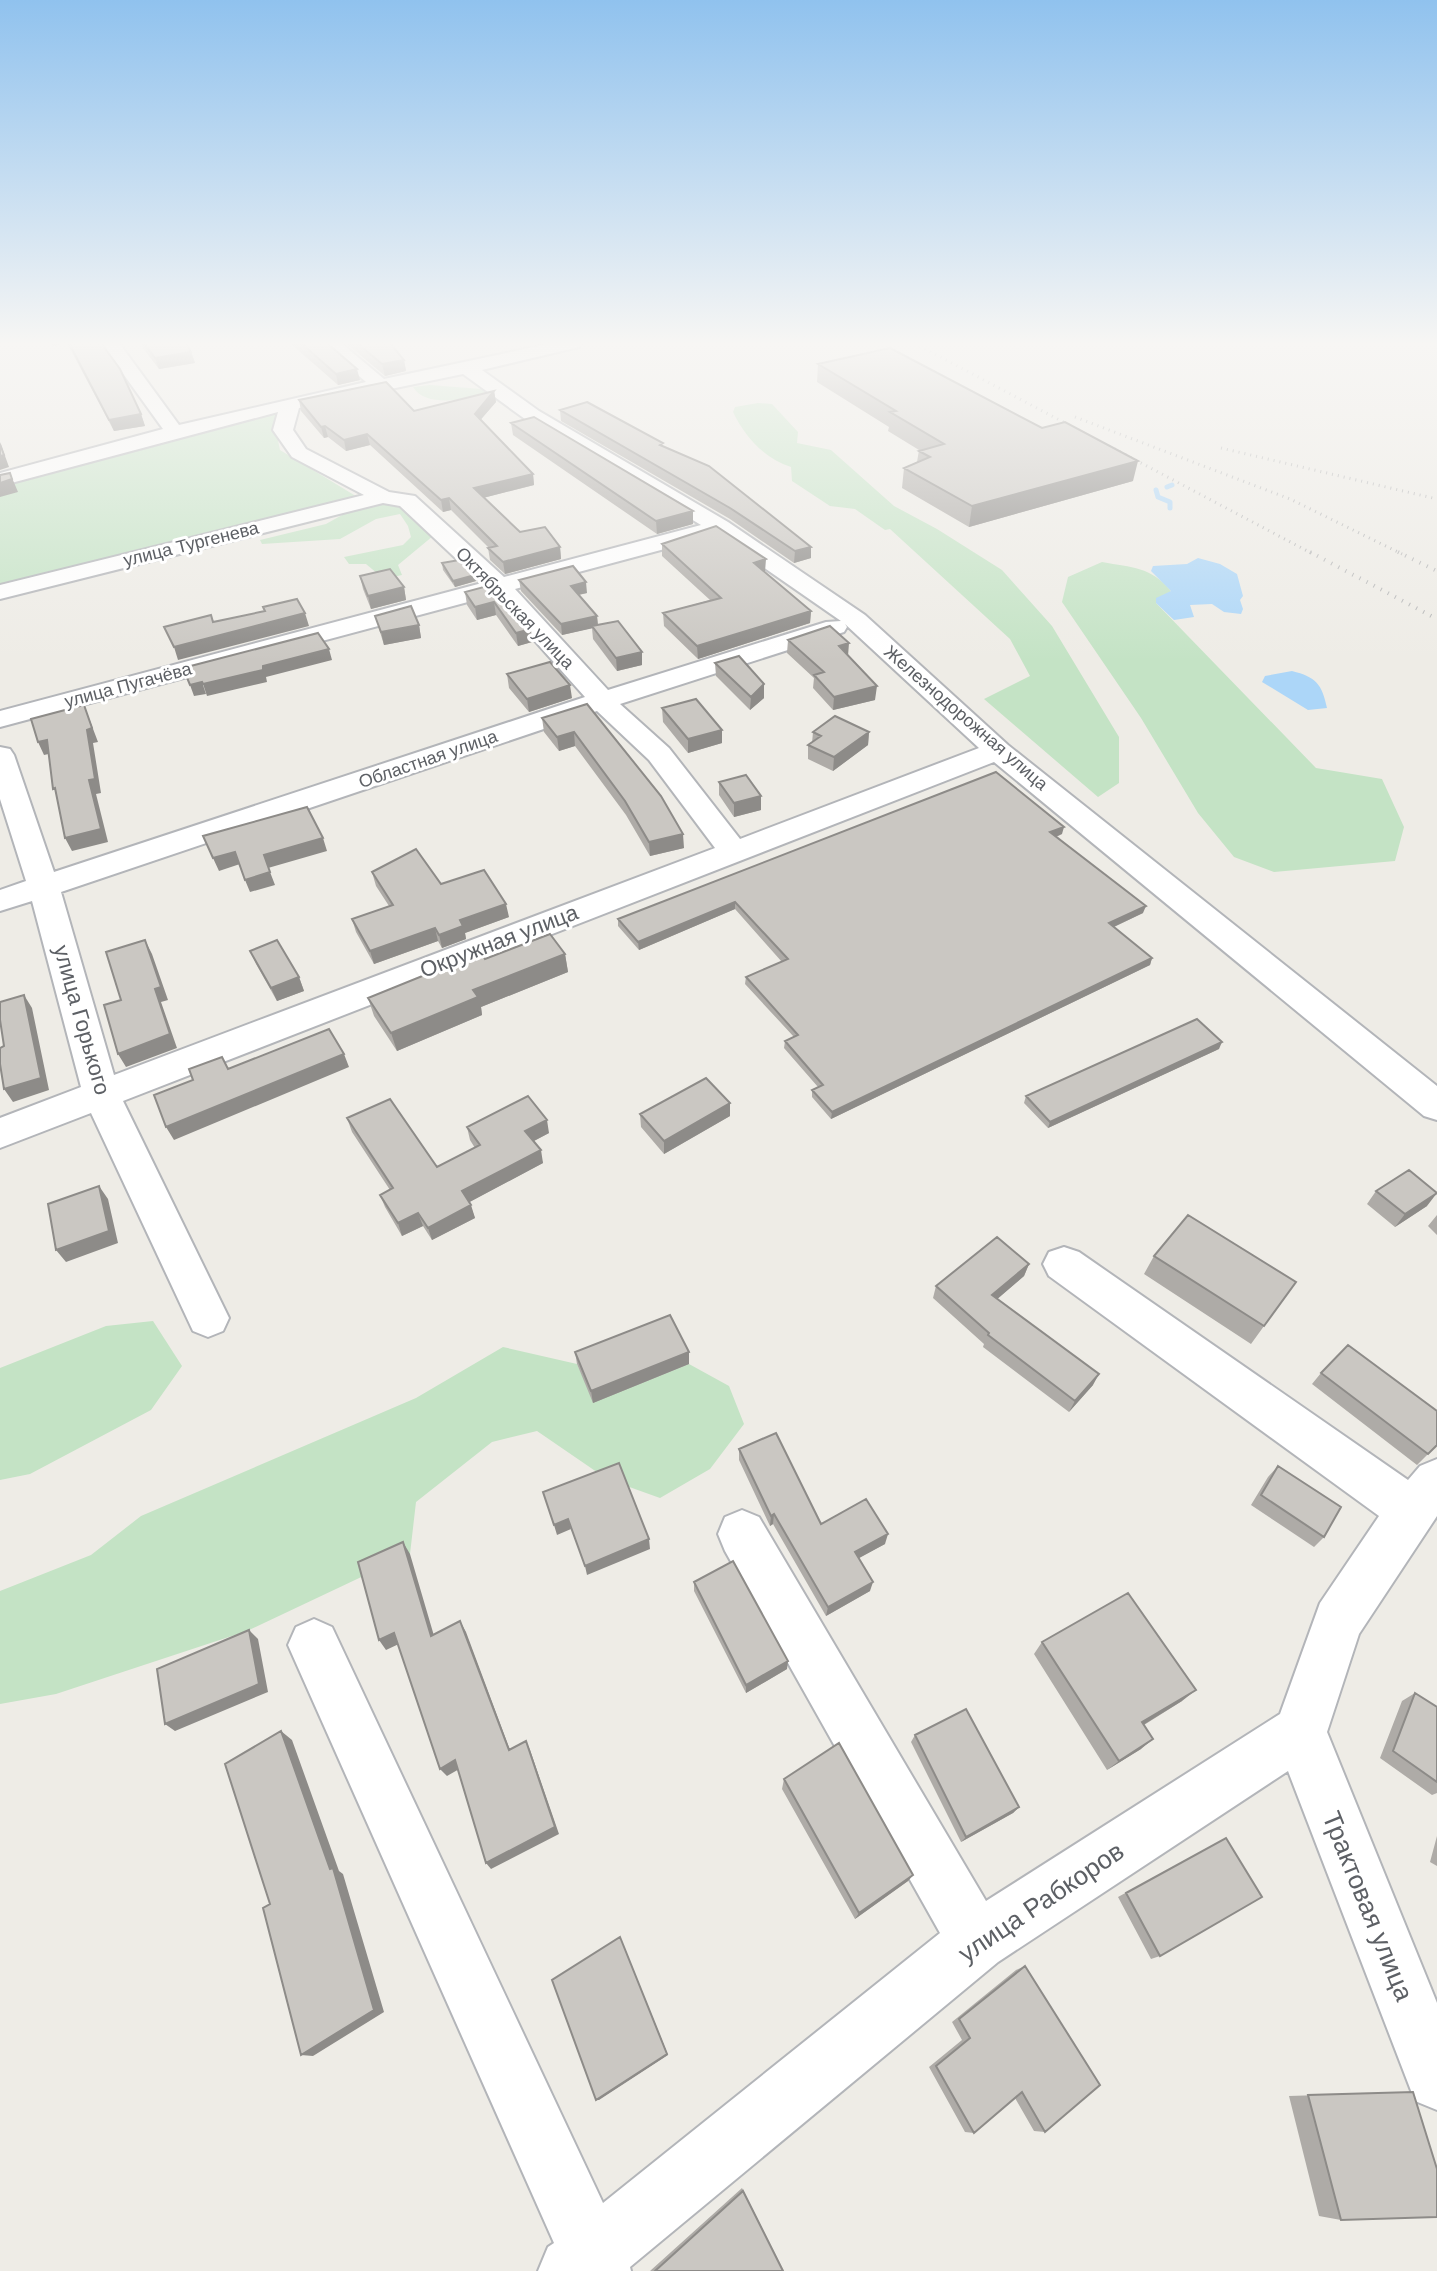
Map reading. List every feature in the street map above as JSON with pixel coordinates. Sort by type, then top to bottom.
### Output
[{"type":"street","points":[[0,480],[110,449]]},
{"type":"street","name":"Октябрьская улица","points":[[296,449],[383,497],[407,501],[499,586],[618,718],[659,754],[733,851]]},
{"type":"street","name":"Железнодорожная улица","points":[[589,449],[720,527],[856,620],[998,751],[1437,1106]]},
{"type":"street","name":"улица Тургенева","points":[[0,592],[383,497]]},
{"type":"street","name":"улица Пугачёва","points":[[0,719],[720,527]]},
{"type":"street","name":"Областная улица","points":[[0,901],[604,700],[856,620]]},
{"type":"street","name":"Окружная улица","points":[[0,1133],[998,751]]},
{"type":"street","name":"улица Горького","points":[[0,755],[44,888],[101,1094],[208,1318]]},
{"type":"street","points":[[1064,1264],[1424,1496],[1338,1621],[1300,1732]]},
{"type":"street","points":[[742,1534],[977,1941]]},
{"type":"street","points":[[314,1645],[587,2266]]},
{"type":"street","name":"улица Рабкоров","points":[[587,2266],[977,1941],[1300,1732]]},
{"type":"street","name":"Трактовая улица","points":[[1300,1732],[1437,2079]]},
{"type":"green space","points":[[132,449],[280,449],[359,498],[0,587],[0,485]]},
{"type":"green space","points":[[760,449],[831,450],[894,506],[1002,570],[1052,626],[1119,737],[1119,783],[1098,797],[984,699],[1030,676],[1010,639],[890,529],[885,530],[855,509],[830,506],[792,481],[791,467]]},
{"type":"green space","points":[[382,504],[408,509],[433,536],[398,565],[402,575],[384,579],[366,564],[349,564],[344,557],[403,545],[411,537],[400,514],[376,519],[340,539],[262,544],[260,540],[326,524],[351,510]]},
{"type":"green space","points":[[1102,562],[1140,569],[1163,583],[1171,591],[1156,603],[1316,768],[1382,779],[1404,827],[1395,861],[1274,872],[1234,857],[1198,813],[1141,718],[1062,602],[1068,577]]},
{"type":"green space","points":[[153,1321],[182,1366],[151,1410],[30,1474],[0,1480],[0,1368],[106,1326]]},
{"type":"green space","points":[[503,1347],[577,1364],[594,1402],[689,1364],[729,1386],[744,1424],[710,1469],[660,1498],[607,1479],[537,1431],[492,1442],[416,1502],[410,1554],[247,1631],[56,1694],[0,1704],[0,1591],[91,1555],[141,1516],[416,1398]]},
{"type":"water","points":[[1198,558],[1220,564],[1237,574],[1243,596],[1240,600],[1241,614],[1224,612],[1212,604],[1190,605],[1194,617],[1174,620],[1156,603],[1156,598],[1171,591],[1151,571],[1153,566],[1187,564]]},
{"type":"water","points":[[1292,671],[1317,683],[1327,708],[1308,710],[1262,682],[1265,676]]},
{"type":"building","points":[[384,449],[509,449],[533,474],[474,488],[520,532],[545,527],[560,547],[503,562],[488,548],[497,546],[449,498],[441,500]]},
{"type":"building","points":[[549,449],[588,449],[693,511],[656,521]]},
{"type":"building","points":[[628,449],[669,449],[709,466],[811,547],[795,551],[730,508]]},
{"type":"building","points":[[1116,449],[1138,461],[972,506],[904,468],[930,457],[919,451]]},
{"type":"building","points":[[10,473],[12,479],[0,483],[0,475]]},
{"type":"building","points":[[716,526],[766,559],[754,563],[811,611],[697,646],[663,613],[721,598],[662,544]]},
{"type":"building","points":[[459,560],[475,575],[453,581],[442,563]]},
{"type":"building","points":[[573,566],[586,582],[571,586],[597,616],[561,624],[519,580]]},
{"type":"building","points":[[390,569],[404,587],[368,596],[360,576]]},
{"type":"building","points":[[491,585],[531,629],[516,633],[494,602],[475,607],[465,592]]},
{"type":"building","points":[[297,599],[305,613],[174,647],[164,627],[211,615],[213,622],[265,611],[263,607]]},
{"type":"building","points":[[411,606],[419,625],[381,632],[375,616]]},
{"type":"building","points":[[618,621],[642,652],[616,658],[592,626]]},
{"type":"building","points":[[830,626],[849,643],[839,646],[877,686],[834,697],[814,675],[824,672],[788,640]]},
{"type":"building","points":[[318,633],[329,649],[263,666],[263,670],[190,685],[183,668]]},
{"type":"building","points":[[739,656],[764,684],[751,697],[715,663]]},
{"type":"building","points":[[550,662],[570,685],[527,699],[507,674]]},
{"type":"building","points":[[696,699],[722,730],[688,739],[662,708]]},
{"type":"building","points":[[587,704],[661,796],[683,834],[649,842],[625,801],[574,732],[557,737],[542,718]]},
{"type":"building","points":[[84,705],[92,728],[87,730],[95,779],[89,780],[101,829],[65,838],[53,789],[47,740],[38,742],[31,719]]},
{"type":"building","points":[[835,716],[869,732],[834,757],[808,745],[821,736],[813,732]]},
{"type":"building","points":[[996,772],[1064,827],[1050,832],[1146,906],[1109,923],[1152,958],[832,1112],[812,1090],[823,1085],[785,1041],[798,1035],[746,977],[788,959],[735,902],[638,942],[618,919]]},
{"type":"building","points":[[746,775],[761,796],[734,803],[719,782]]},
{"type":"building","points":[[307,807],[323,838],[264,855],[270,872],[245,880],[235,852],[213,858],[203,836]]},
{"type":"building","points":[[416,849],[441,884],[484,870],[506,904],[460,920],[463,926],[439,935],[435,928],[370,951],[352,919],[393,905],[372,872]]},
{"type":"building","points":[[550,934],[565,954],[473,990],[478,997],[391,1033],[368,998],[457,962],[453,956],[478,946],[485,959]]},
{"type":"building","points":[[145,940],[161,987],[155,989],[170,1034],[118,1054],[104,1005],[121,1000],[106,952]]},
{"type":"building","points":[[277,940],[299,977],[271,988],[250,951]]},
{"type":"building","points":[[24,995],[41,1078],[4,1089],[0,1064],[0,1048],[4,1046],[0,1002]]},
{"type":"building","points":[[1197,1019],[1222,1042],[1050,1122],[1026,1096]]},
{"type":"building","points":[[329,1029],[344,1054],[166,1127],[154,1095],[193,1080],[189,1069],[222,1057],[228,1069]]},
{"type":"building","points":[[706,1078],[730,1103],[664,1141],[640,1114]]},
{"type":"building","points":[[528,1096],[547,1120],[525,1131],[541,1150],[462,1191],[471,1205],[428,1228],[418,1213],[398,1223],[380,1195],[393,1188],[347,1118],[390,1099],[437,1167],[480,1145],[467,1127]]},
{"type":"building","points":[[1409,1170],[1437,1193],[1405,1214],[1376,1191]]},
{"type":"building","points":[[99,1186],[109,1231],[56,1250],[48,1204]]},
{"type":"building","points":[[1188,1215],[1296,1282],[1264,1326],[1154,1256]]},
{"type":"building","points":[[997,1237],[1029,1264],[992,1295],[1099,1374],[1075,1401],[988,1335],[936,1286]]},
{"type":"building","points":[[670,1315],[689,1352],[591,1391],[575,1352]]},
{"type":"building","points":[[1348,1345],[1437,1411],[1437,1445],[1428,1454],[1321,1373]]},
{"type":"building","points":[[776,1433],[821,1524],[866,1499],[888,1534],[855,1552],[873,1582],[828,1607],[774,1514],[771,1516],[739,1449]]},
{"type":"building","points":[[619,1463],[649,1539],[585,1566],[568,1519],[554,1525],[543,1492]]},
{"type":"building","points":[[1278,1466],[1341,1507],[1324,1537],[1261,1495]]},
{"type":"building","points":[[403,1542],[431,1636],[460,1621],[509,1750],[526,1741],[555,1827],[486,1863],[455,1760],[440,1769],[394,1633],[379,1640],[358,1562]]},
{"type":"building","points":[[733,1561],[788,1661],[746,1685],[694,1582]]},
{"type":"building","points":[[1128,1593],[1196,1690],[1142,1722],[1153,1739],[1119,1761],[1042,1642]]},
{"type":"building","points":[[249,1630],[259,1684],[165,1724],[157,1669]]},
{"type":"building","points":[[1415,1693],[1437,1707],[1437,1782],[1393,1751]]},
{"type":"building","points":[[966,1709],[1019,1807],[966,1837],[915,1735]]},
{"type":"building","points":[[281,1731],[330,1869],[333,1868],[374,2010],[301,2055],[263,1908],[270,1904],[225,1764]]},
{"type":"building","points":[[839,1743],[913,1875],[859,1913],[784,1779]]},
{"type":"building","points":[[1226,1838],[1262,1897],[1160,1956],[1126,1893]]},
{"type":"building","points":[[620,1937],[667,2054],[596,2100],[552,1980]]},
{"type":"building","points":[[1025,1966],[1100,2085],[1045,2132],[1022,2092],[974,2133],[936,2066],[970,2038],[959,2019]]},
{"type":"building","points":[[1413,2092],[1437,2169],[1437,2217],[1341,2220],[1308,2095]]},
{"type":"building","points":[[743,2191],[783,2271],[655,2271]]},
{"type":"waterway","points":[[1167,487],[1172,485]]},
{"type":"waterway","points":[[1156,490],[1158,497],[1170,502],[1170,508]]},
{"type":"railway","points":[[1115,449],[1313,554]]},
{"type":"railway","points":[[1159,449],[1290,499],[1402,554]]},
{"type":"railway","points":[[1225,449],[1437,499]]},
{"type":"railway","points":[[1310,552],[1437,619]]},
{"type":"railway","points":[[1398,552],[1437,571]]}]
